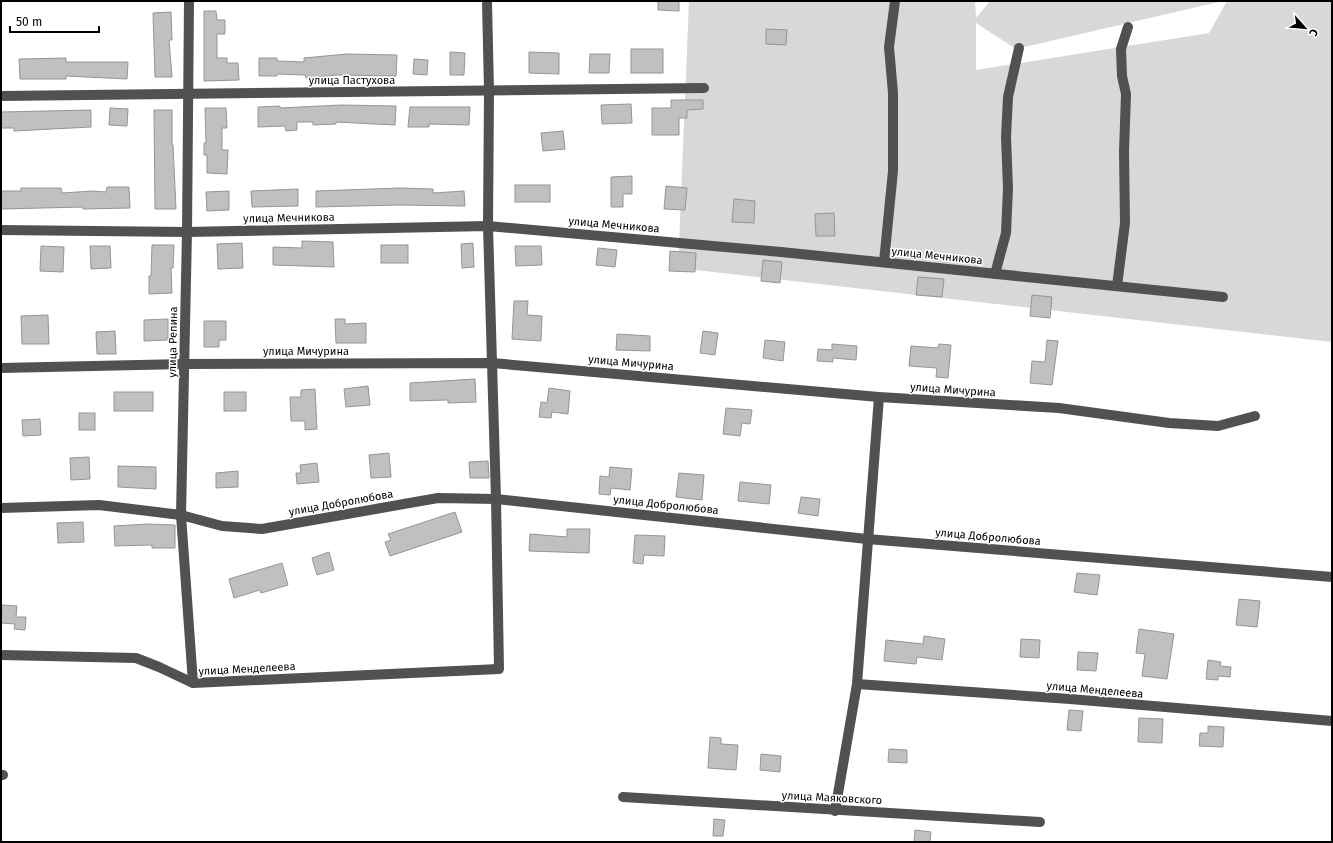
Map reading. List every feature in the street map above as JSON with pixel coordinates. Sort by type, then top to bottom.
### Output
[{"type":"street","name":"улица Репина","points":[[189,1],[185,364],[181,514],[193,683]]},
{"type":"street","points":[[487,1],[489,91],[488,226],[496,498]]},
{"type":"street","points":[[884,262],[893,171],[893,92],[889,47],[895,1]]},
{"type":"street","points":[[1117,286],[1125,223],[1124,152],[1126,94],[1122,76],[1121,49],[1128,27]]},
{"type":"street","points":[[995,274],[1006,233],[1008,188],[1006,137],[1008,97],[1019,48]]},
{"type":"street","name":"улица Пастухова","points":[[1,96],[189,92],[489,91],[704,88]]},
{"type":"street","name":"улица Мечникова","points":[[1,230],[187,232],[488,226],[884,262],[1223,297]]},
{"type":"street","name":"улица Мичурина","points":[[1,368],[185,364],[492,363],[879,397],[1058,408],[1162,422],[1218,426],[1255,416]]},
{"type":"street","points":[[835,811],[857,684],[879,397]]},
{"type":"street","name":"улица Добролюбова","points":[[1,508],[99,505],[181,514],[222,526],[262,529],[438,498],[496,498],[867,539],[1332,577]]},
{"type":"street","name":"улица Менделеева","points":[[1,655],[136,658],[159,666],[193,683],[499,669],[496,498]]},
{"type":"street","name":"улица Менделеева","points":[[857,684],[1078,700],[1332,721]]},
{"type":"street","name":"улица Маяковского","points":[[623,797],[835,811],[1040,822]]},
{"type":"shaded area","points":[[689,1],[975,1],[976,18],[990,1],[1223,1],[1016,49],[976,23],[976,70],[1209,33],[1227,1],[1332,1],[1332,342],[678,268]]},
{"type":"building","points":[[658,1],[679,1],[679,11],[658,10]]},
{"type":"building","points":[[204,11],[216,11],[217,20],[225,20],[225,34],[217,34],[217,58],[227,58],[227,63],[238,63],[239,80],[204,81]]},
{"type":"building","points":[[171,12],[172,40],[169,40],[172,77],[155,77],[153,13]]},
{"type":"building","points":[[766,29],[787,30],[786,45],[766,44]]},
{"type":"building","points":[[631,49],[663,49],[663,73],[631,73]]},
{"type":"building","points":[[450,52],[465,53],[464,75],[450,75]]},
{"type":"building","points":[[529,52],[559,53],[559,74],[529,73]]},
{"type":"building","points":[[347,54],[397,55],[396,76],[337,75],[306,78],[305,75],[277,74],[277,76],[259,76],[259,58],[277,58],[277,61],[304,62],[304,58]]},
{"type":"building","points":[[590,54],[610,54],[609,73],[589,73]]},
{"type":"building","points":[[66,58],[66,62],[128,62],[127,79],[66,76],[66,79],[20,79],[19,59]]},
{"type":"building","points":[[414,59],[428,60],[427,75],[413,74]]},
{"type":"building","points":[[671,100],[703,100],[703,109],[687,110],[687,118],[679,118],[679,135],[652,135],[652,108],[671,108]]},
{"type":"building","points":[[631,104],[632,123],[602,124],[601,105]]},
{"type":"building","points":[[341,105],[396,106],[395,125],[336,122],[336,124],[313,125],[313,122],[297,122],[297,130],[286,131],[285,126],[258,127],[258,107],[280,106],[280,108]]},
{"type":"building","points":[[410,107],[470,107],[469,125],[429,124],[429,127],[408,127]]},
{"type":"building","points":[[110,108],[128,109],[127,126],[109,125]]},
{"type":"building","points":[[205,108],[226,108],[227,128],[222,128],[222,150],[228,150],[227,174],[207,173],[207,155],[204,155],[204,143],[206,143]]},
{"type":"building","points":[[91,110],[91,127],[14,131],[14,128],[1,128],[1,112]]},
{"type":"building","points":[[154,110],[172,110],[172,145],[176,209],[155,209]]},
{"type":"building","points":[[563,131],[565,149],[543,151],[541,133]]},
{"type":"building","points":[[632,176],[632,194],[623,194],[623,207],[611,207],[611,177]]},
{"type":"building","points":[[515,185],[550,185],[550,202],[515,202]]},
{"type":"building","points":[[666,186],[687,188],[685,210],[664,209]]},
{"type":"building","points":[[107,187],[129,187],[130,208],[83,209],[83,207],[1,209],[1,191],[21,191],[21,188],[61,188],[62,193],[92,191],[106,192]]},
{"type":"building","points":[[400,188],[433,189],[433,193],[464,191],[465,206],[400,205],[316,207],[316,191]]},
{"type":"building","points":[[298,189],[298,206],[252,207],[251,191]]},
{"type":"building","points":[[229,191],[229,210],[207,211],[206,192]]},
{"type":"building","points":[[734,199],[755,201],[754,223],[732,222]]},
{"type":"building","points":[[834,213],[835,236],[816,236],[815,214]]},
{"type":"building","points":[[302,241],[333,242],[334,267],[273,265],[273,247],[302,248]]},
{"type":"building","points":[[242,243],[243,268],[218,269],[217,244]]},
{"type":"building","points":[[473,243],[474,267],[462,268],[461,244]]},
{"type":"building","points":[[152,245],[174,245],[173,268],[171,268],[172,293],[149,294]]},
{"type":"building","points":[[381,245],[408,245],[408,263],[381,263]]},
{"type":"building","points":[[41,246],[64,247],[63,272],[40,271]]},
{"type":"building","points":[[90,246],[110,246],[111,268],[91,269]]},
{"type":"building","points":[[515,246],[541,246],[542,265],[516,266]]},
{"type":"building","points":[[598,248],[617,250],[615,267],[596,265]]},
{"type":"building","points":[[670,251],[696,253],[695,272],[669,271]]},
{"type":"building","points":[[763,260],[782,262],[780,283],[761,281]]},
{"type":"building","points":[[918,277],[944,279],[942,297],[916,295]]},
{"type":"building","points":[[1032,295],[1052,297],[1050,318],[1030,316]]},
{"type":"building","points":[[514,301],[528,301],[527,315],[542,316],[541,341],[512,339]]},
{"type":"building","points":[[48,315],[49,344],[22,344],[21,316]]},
{"type":"building","points":[[168,319],[168,340],[144,341],[144,320]]},
{"type":"building","points":[[335,319],[345,319],[345,324],[366,323],[366,343],[336,343]]},
{"type":"building","points":[[204,321],[226,321],[226,340],[219,340],[219,347],[204,347]]},
{"type":"building","points":[[115,331],[116,354],[97,354],[96,332]]},
{"type":"building","points":[[703,331],[718,333],[715,355],[700,353]]},
{"type":"building","points":[[617,334],[650,336],[650,351],[616,350]]},
{"type":"building","points":[[765,340],[785,342],[783,361],[763,358]]},
{"type":"building","points":[[1047,340],[1058,341],[1052,385],[1030,383],[1032,361],[1045,362]]},
{"type":"building","points":[[832,344],[857,346],[856,360],[833,358],[833,362],[817,361],[818,349],[832,350]]},
{"type":"building","points":[[939,344],[951,345],[948,378],[936,377],[937,368],[909,366],[911,346],[938,348]]},
{"type":"building","points":[[475,379],[476,402],[448,403],[448,400],[410,401],[410,383]]},
{"type":"building","points":[[368,386],[370,405],[346,407],[344,389]]},
{"type":"building","points":[[549,388],[570,391],[568,414],[552,412],[551,418],[539,417],[541,402],[547,403]]},
{"type":"building","points":[[315,389],[317,429],[305,430],[305,421],[291,421],[290,397],[301,397],[301,390]]},
{"type":"building","points":[[114,392],[153,392],[153,411],[114,411]]},
{"type":"building","points":[[224,392],[246,392],[246,411],[224,411]]},
{"type":"building","points":[[726,408],[752,410],[750,424],[742,423],[740,436],[723,434]]},
{"type":"building","points":[[79,413],[95,413],[95,430],[79,430]]},
{"type":"building","points":[[40,419],[41,435],[23,436],[22,420]]},
{"type":"building","points":[[389,453],[391,477],[371,478],[369,455]]},
{"type":"building","points":[[89,457],[90,479],[71,480],[70,458]]},
{"type":"building","points":[[488,461],[489,478],[470,478],[469,462]]},
{"type":"building","points":[[317,463],[319,482],[297,484],[296,473],[301,473],[300,465]]},
{"type":"building","points":[[118,466],[156,467],[156,489],[118,487]]},
{"type":"building","points":[[610,467],[632,469],[630,490],[611,488],[610,495],[599,494],[600,476],[609,477]]},
{"type":"building","points":[[238,471],[238,487],[216,488],[216,473]]},
{"type":"building","points":[[679,473],[704,475],[702,500],[676,497]]},
{"type":"building","points":[[740,482],[771,485],[769,504],[738,501]]},
{"type":"building","points":[[801,497],[820,499],[818,516],[798,513]]},
{"type":"building","points":[[455,512],[462,532],[390,556],[385,542],[391,540],[388,534]]},
{"type":"building","points":[[83,522],[84,542],[58,543],[57,523]]},
{"type":"building","points":[[148,524],[175,525],[175,548],[152,548],[152,545],[115,546],[114,526]]},
{"type":"building","points":[[567,529],[590,529],[589,553],[529,551],[530,534],[567,537]]},
{"type":"building","points":[[635,535],[665,536],[664,556],[644,555],[643,564],[633,563]]},
{"type":"building","points":[[329,552],[334,570],[317,575],[312,558]]},
{"type":"building","points":[[282,563],[288,585],[261,593],[260,590],[234,598],[229,579]]},
{"type":"building","points":[[1077,573],[1100,575],[1097,595],[1074,592]]},
{"type":"building","points":[[1239,599],[1260,601],[1257,627],[1236,625]]},
{"type":"building","points":[[2,605],[17,606],[16,617],[26,617],[25,630],[14,629],[15,624],[1,623]]},
{"type":"building","points":[[1139,629],[1174,634],[1167,679],[1142,676],[1145,654],[1136,653]]},
{"type":"building","points":[[924,636],[945,639],[942,660],[917,657],[916,664],[884,661],[886,640],[923,644]]},
{"type":"building","points":[[1021,639],[1040,640],[1039,658],[1020,657]]},
{"type":"building","points":[[1078,652],[1098,653],[1096,671],[1077,670]]},
{"type":"building","points":[[1208,660],[1221,662],[1220,666],[1231,667],[1230,677],[1218,676],[1218,680],[1206,679]]},
{"type":"building","points":[[1069,710],[1083,711],[1081,731],[1067,730]]},
{"type":"building","points":[[1139,718],[1163,719],[1162,743],[1138,742]]},
{"type":"building","points":[[1208,726],[1224,727],[1223,747],[1199,746],[1200,733],[1208,733]]},
{"type":"building","points":[[710,737],[721,738],[721,744],[738,745],[736,770],[708,768]]},
{"type":"building","points":[[889,749],[907,750],[907,763],[888,762]]},
{"type":"building","points":[[761,754],[781,756],[780,772],[760,770]]},
{"type":"building","points":[[714,819],[725,820],[723,836],[713,836]]},
{"type":"building","points":[[915,830],[931,832],[930,842],[914,842]]}]
